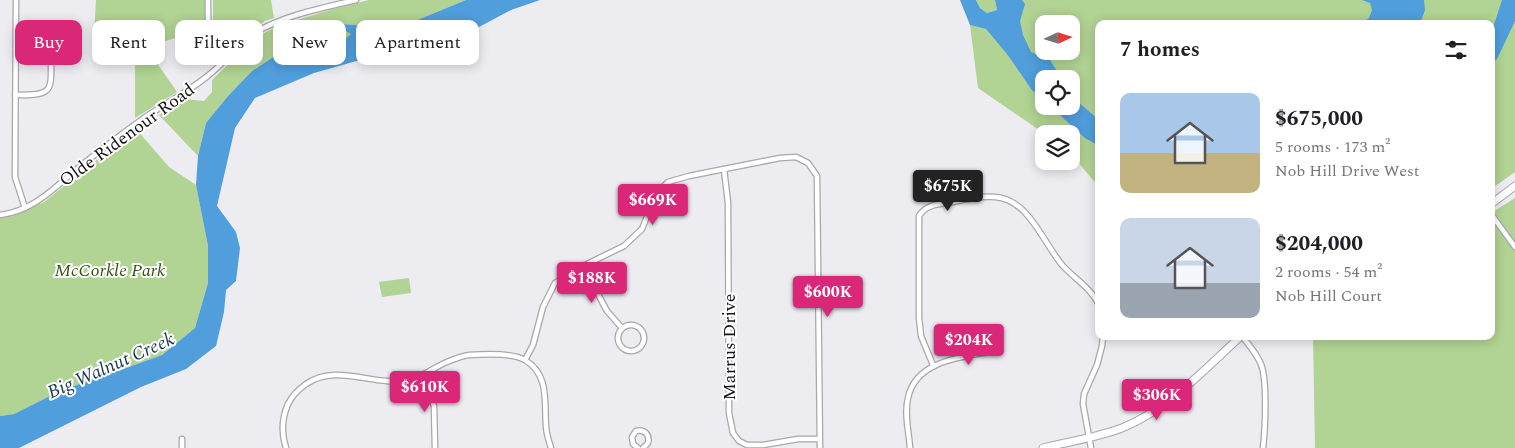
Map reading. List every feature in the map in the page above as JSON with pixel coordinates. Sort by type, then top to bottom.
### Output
[{"type":"main road","points":[[1495,201],[1515,186]]},
{"type":"main road","points":[[1043,448],[1120,429],[1138,421],[1168,401],[1237,340]]},
{"type":"street","points":[[16,0],[16,20]]},
{"type":"street","points":[[208,0],[208,20]]},
{"type":"street","points":[[328,0],[330,6]]},
{"type":"street","name":"Olde Ridenour Road","points":[[263,29],[271,24],[356,0]]},
{"type":"street","points":[[16,65],[15,178],[25,208]]},
{"type":"street","points":[[15,95],[37,95],[44,93],[49,88],[51,81],[51,65]]},
{"type":"street","name":"Olde Ridenour Road","points":[[0,215],[10,214],[41,200],[144,118],[189,91],[220,65]]},
{"type":"street","points":[[525,360],[533,345],[543,307],[555,283],[583,266],[624,246],[642,229],[661,188],[668,182],[780,158],[796,157],[808,163],[817,176],[820,448]]},
{"type":"street","name":"Marrus Drive","points":[[724,169],[728,203],[729,413],[733,433],[739,441],[748,445],[763,446],[798,439],[819,439]]},
{"type":"street","points":[[933,365],[921,336],[919,318],[919,216],[928,206],[973,198],[1001,197],[1023,209],[1063,266],[1095,297]]},
{"type":"street","points":[[1495,220],[1515,247]]},
{"type":"street","points":[[583,266],[607,311],[622,328]]},
{"type":"street","points":[[636,325],[641,329],[644,337],[640,348],[632,351],[626,350],[622,346],[618,338],[622,328],[636,325]]},
{"type":"street","points":[[1092,448],[1083,404],[1084,394],[1097,365],[1103,340]]},
{"type":"street","points":[[1244,340],[1260,362],[1264,371],[1265,432],[1263,448]]},
{"type":"street","points":[[910,448],[907,418],[908,398],[911,388],[921,374],[933,365],[1000,350]]},
{"type":"street","points":[[286,448],[282,426],[286,408],[293,396],[310,382],[332,374],[388,381],[415,378],[447,362],[468,355],[509,356],[525,360],[536,370],[543,382],[546,427],[550,448]]},
{"type":"street","points":[[423,375],[434,406],[435,448]]},
{"type":"street","points":[[638,448],[633,444],[632,437],[636,431],[641,430],[647,434],[649,439],[648,444],[643,448]]},
{"type":"street","points":[[182,439],[182,448]]},
{"type":"green space","points":[[96,0],[205,0],[205,20],[175,20],[175,38],[165,41],[165,20],[95,20]]},
{"type":"green space","points":[[213,0],[271,0],[274,18],[263,23],[263,20],[213,20]]},
{"type":"green space","points":[[369,0],[466,0],[417,20],[356,20],[356,25],[346,24],[346,20],[297,20]]},
{"type":"green space","points":[[976,0],[995,0],[997,10],[987,13],[980,8]]},
{"type":"green space","points":[[1005,0],[1515,0],[1515,172],[1495,186],[1495,20],[1095,20],[1095,182],[1080,165],[1080,125],[1035,125],[1035,127],[978,88],[970,25],[986,29],[993,37]]},
{"type":"green space","points":[[273,28],[273,57],[263,64],[263,34]]},
{"type":"green space","points":[[346,31],[352,34],[346,39]]},
{"type":"green space","points":[[135,65],[158,65],[177,92],[135,118]]},
{"type":"green space","points":[[227,65],[261,65],[252,71],[228,96],[206,123],[198,156],[159,115],[183,99],[204,101],[212,92],[212,80]]},
{"type":"green space","name":"McCorkle Park","points":[[136,129],[169,167],[196,185],[208,246],[208,283],[195,328],[162,355],[62,390],[14,414],[0,416],[0,218],[11,217],[44,202]]},
{"type":"green space","points":[[1515,198],[1515,448],[1315,448],[1313,340],[1495,340],[1495,210]]},
{"type":"green space","points":[[409,278],[411,293],[382,297],[379,282]]},
{"type":"water","points":[[466,0],[540,0],[511,10],[479,27],[479,20],[417,20]]},
{"type":"water","points":[[960,0],[976,0],[980,8],[987,13],[997,10],[995,0],[1022,0],[1025,4],[1020,21],[1023,35],[1031,52],[1035,54],[1035,60],[1050,60],[1056,70],[1035,70],[1035,93],[986,29],[970,25]]},
{"type":"water","points":[[1362,0],[1424,0],[1425,10],[1421,20],[1366,20],[1369,18],[1372,10],[1370,3]]},
{"type":"water","points":[[1502,0],[1515,0],[1515,21],[1495,61],[1495,22]]},
{"type":"water","points":[[346,24],[356,25],[356,61],[346,64],[346,38],[351,34],[346,31]]},
{"type":"water","points":[[273,57],[273,65],[342,65],[314,73],[255,98],[235,128],[217,206],[236,232],[240,248],[236,281],[226,290],[224,312],[216,346],[186,369],[141,387],[19,448],[0,448],[0,416],[14,414],[62,390],[162,355],[195,328],[208,283],[208,246],[196,185],[198,156],[206,123],[252,71]]},
{"type":"water","points":[[1080,104],[1095,117],[1095,144],[1080,133],[1080,125],[1071,125],[1060,115],[1080,115]]},
{"type":"water label","name":"Big Walnut Creek","points":[[111,366]]}]
